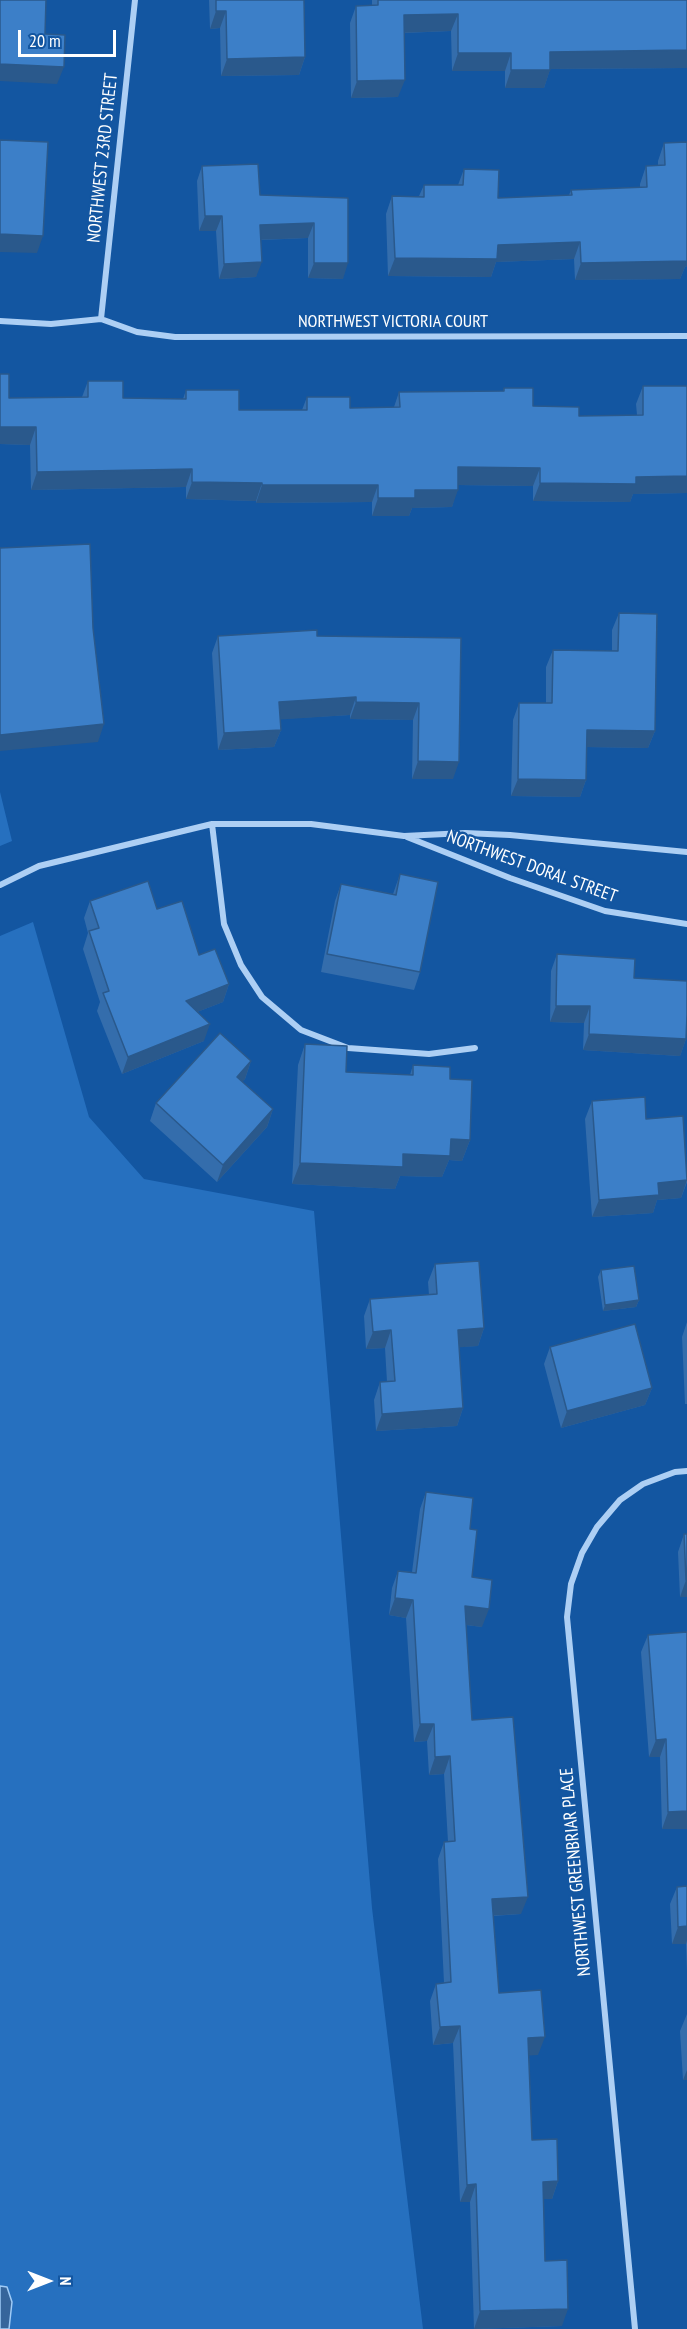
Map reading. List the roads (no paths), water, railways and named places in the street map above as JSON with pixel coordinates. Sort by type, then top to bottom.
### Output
[{"type":"street","name":"NORTHWEST 23RD STREET","points":[[101,319],[135,0]]},
{"type":"street","points":[[0,321],[51,324],[101,319]]},
{"type":"street","name":"NORTHWEST VICTORIA COURT","points":[[101,319],[137,332],[175,337],[687,336]]},
{"type":"street","points":[[212,824],[224,924],[241,965],[262,997],[301,1030],[348,1048],[429,1054],[475,1048]]},
{"type":"street","name":"NORTHWEST DORAL STREET","points":[[0,885],[39,866],[212,824],[311,824],[404,836],[465,833],[510,835],[687,852]]},
{"type":"street","name":"NORTHWEST DORAL STREET","points":[[404,836],[510,878],[605,911],[687,924]]},
{"type":"street","name":"NORTHWEST GREENBRIAR PLACE","points":[[635,2329],[567,1617],[571,1584],[582,1553],[597,1527],[620,1500],[643,1484],[675,1472],[687,1471]]}]
